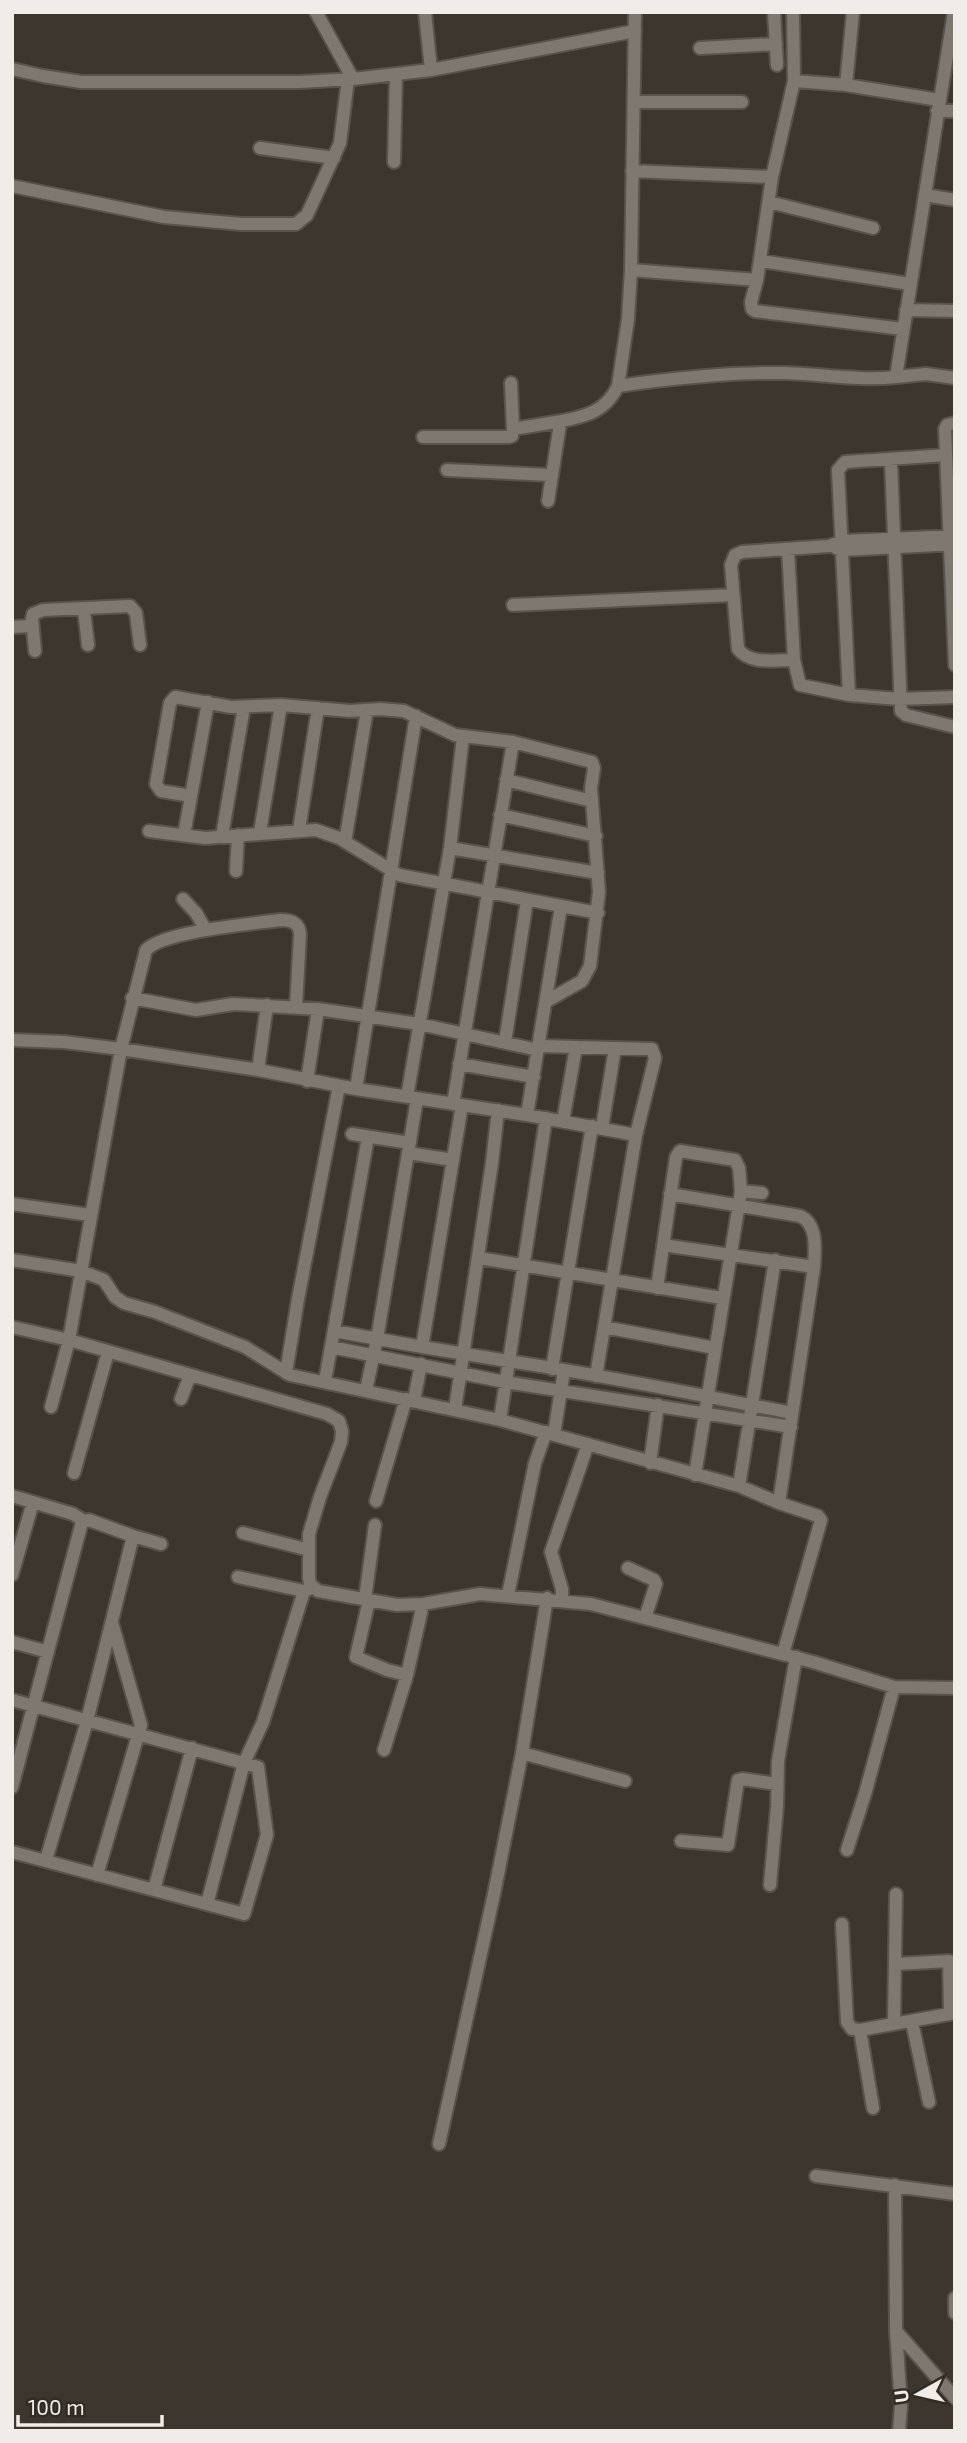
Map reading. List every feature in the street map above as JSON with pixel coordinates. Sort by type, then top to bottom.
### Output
[{"type":"street","points":[[12,186],[164,217],[241,224],[296,225],[307,215],[334,158],[342,136],[350,79],[316,12]]},
{"type":"street","points":[[425,12],[431,70]]},
{"type":"street","points":[[513,429],[587,415],[600,409],[618,386],[628,319],[631,270],[635,12]]},
{"type":"street","points":[[774,12],[777,65]]},
{"type":"street","points":[[793,12],[794,81],[772,177],[761,261],[751,309],[903,329]]},
{"type":"street","points":[[846,85],[853,12]]},
{"type":"street","points":[[896,377],[954,12]]},
{"type":"street","points":[[12,69],[81,82],[299,82],[350,79],[431,70],[635,31]]},
{"type":"street","points":[[700,48],[776,44]]},
{"type":"street","points":[[394,162],[396,75]]},
{"type":"street","points":[[794,81],[846,85],[955,111]]},
{"type":"street","points":[[634,102],[742,102]]},
{"type":"street","points":[[260,148],[334,158]]},
{"type":"street","points":[[632,171],[772,177]]},
{"type":"street","points":[[925,195],[955,200]]},
{"type":"street","points":[[769,202],[873,228]]},
{"type":"street","points":[[761,261],[910,284]]},
{"type":"street","points":[[631,270],[757,279]]},
{"type":"street","points":[[906,310],[955,311]]},
{"type":"street","points":[[618,386],[727,373],[787,373],[881,379],[926,374],[955,378]]},
{"type":"street","points":[[423,437],[509,438],[513,429],[511,383]]},
{"type":"street","points":[[548,501],[557,430],[562,421]]},
{"type":"street","points":[[955,423],[947,425],[945,429],[953,540],[955,665]]},
{"type":"street","points":[[849,695],[838,478],[841,464],[946,455]]},
{"type":"street","points":[[891,461],[901,711],[906,715],[955,727]]},
{"type":"street","points":[[447,470],[550,475]]},
{"type":"street","points":[[794,660],[751,660],[744,657],[738,649],[731,565],[735,555],[742,552],[953,540]]},
{"type":"street","points":[[789,550],[794,660],[800,685],[849,695],[899,699],[955,697]]},
{"type":"street","points":[[513,605],[733,595]]},
{"type":"street","points":[[34,651],[32,626],[33,614],[37,611],[125,606],[134,608],[140,645]]},
{"type":"street","points":[[84,610],[88,645]]},
{"type":"street","points":[[12,626],[32,626]]},
{"type":"street","points":[[191,796],[161,791],[156,784],[171,700],[178,697],[232,707],[281,705],[350,711],[404,711],[463,737],[513,742],[592,762],[598,913],[588,972],[582,981],[547,1001]]},
{"type":"street","points":[[184,835],[208,702]]},
{"type":"street","points":[[260,832],[281,705]]},
{"type":"street","points":[[222,836],[244,707]]},
{"type":"street","points":[[299,830],[318,708]]},
{"type":"street","points":[[345,842],[368,710]]},
{"type":"street","points":[[356,1089],[416,716]]},
{"type":"street","points":[[366,1390],[409,1148],[419,1024],[450,848],[463,737]]},
{"type":"street","points":[[422,1347],[453,1160],[459,1064],[513,742]]},
{"type":"street","points":[[506,780],[592,801]]},
{"type":"street","points":[[500,816],[596,836]]},
{"type":"street","points":[[149,831],[222,836],[299,830],[323,831],[392,872],[598,913]]},
{"type":"street","points":[[236,871],[238,835]]},
{"type":"street","points":[[450,848],[598,873]]},
{"type":"street","points":[[183,899],[206,930]]},
{"type":"street","points":[[505,1042],[527,900]]},
{"type":"street","points":[[527,1115],[561,906]]},
{"type":"street","points":[[51,1407],[69,1340],[121,1049],[146,950],[150,945],[206,930],[280,920],[292,921],[300,933],[296,1007]]},
{"type":"street","points":[[132,998],[196,1010],[225,1004],[318,1009],[419,1024],[539,1048],[648,1048],[654,1051],[655,1058],[636,1135],[596,1376]]},
{"type":"street","points":[[258,1070],[267,1005]]},
{"type":"street","points":[[307,1081],[318,1009]]},
{"type":"street","points":[[12,1034],[54,1037],[64,1042]]},
{"type":"street","points":[[12,1040],[64,1042],[121,1049],[636,1135]]},
{"type":"street","points":[[564,1121],[576,1047]]},
{"type":"street","points":[[508,1595],[535,1463],[550,1433],[561,1391],[558,1370],[569,1273],[615,1048]]},
{"type":"street","points":[[459,1064],[534,1077]]},
{"type":"street","points":[[286,1373],[339,1086]]},
{"type":"street","points":[[455,1409],[498,1110]]},
{"type":"street","points":[[500,1420],[546,1118]]},
{"type":"street","points":[[352,1134],[453,1160]]},
{"type":"street","points":[[325,1381],[368,1137]]},
{"type":"street","points":[[657,1288],[676,1157],[683,1150],[735,1160],[739,1168],[741,1191],[695,1475]]},
{"type":"street","points":[[741,1191],[762,1193]]},
{"type":"street","points":[[670,1194],[806,1218],[814,1240],[814,1267],[792,1420],[786,1506]]},
{"type":"street","points":[[12,1204],[90,1215]]},
{"type":"street","points":[[663,1245],[814,1267]]},
{"type":"street","points":[[478,1258],[722,1298]]},
{"type":"street","points":[[12,1260],[80,1271],[104,1280],[115,1297],[124,1303],[155,1312],[245,1347],[268,1359],[286,1373],[455,1409],[550,1433],[739,1486],[818,1516],[821,1520],[783,1654]]},
{"type":"street","points":[[739,1486],[775,1260]]},
{"type":"street","points":[[12,1327],[69,1340],[327,1414],[339,1421],[342,1437],[311,1523],[308,1590],[263,1722],[244,1763],[207,1904]]},
{"type":"street","points":[[604,1327],[715,1348]]},
{"type":"street","points":[[334,1331],[464,1356],[508,1361],[707,1396],[751,1405],[792,1420]]},
{"type":"street","points":[[331,1347],[561,1391],[749,1420],[792,1420]]},
{"type":"street","points":[[74,1473],[108,1352]]},
{"type":"street","points":[[376,1500],[421,1364]]},
{"type":"street","points":[[181,1399],[190,1375]]},
{"type":"street","points":[[650,1463],[658,1405]]},
{"type":"street","points":[[562,1601],[562,1590],[551,1552],[588,1444]]},
{"type":"street","points":[[12,1496],[161,1544]]},
{"type":"street","points":[[12,1574],[33,1502]]},
{"type":"street","points":[[12,1787],[16,1757],[33,1706],[84,1521]]},
{"type":"street","points":[[375,1525],[367,1599],[356,1657],[407,1675]]},
{"type":"street","points":[[243,1533],[309,1550]]},
{"type":"street","points":[[46,1860],[87,1721],[133,1536]]},
{"type":"street","points":[[628,1568],[654,1580],[656,1584],[645,1618]]},
{"type":"street","points":[[238,1577],[397,1605],[423,1604],[480,1594],[547,1598],[602,1606],[796,1657],[894,1687],[955,1688]]},
{"type":"street","points":[[439,2144],[495,1890],[522,1753],[547,1598]]},
{"type":"street","points":[[384,1750],[407,1675],[423,1604]]},
{"type":"street","points":[[97,1875],[141,1725],[112,1623]]},
{"type":"street","points":[[12,1642],[48,1652]]},
{"type":"street","points":[[770,1885],[778,1761],[796,1657]]},
{"type":"street","points":[[847,1850],[894,1687]]},
{"type":"street","points":[[12,1700],[258,1767],[267,1835],[244,1914],[12,1852]]},
{"type":"street","points":[[154,1890],[192,1748]]},
{"type":"street","points":[[522,1753],[625,1781]]},
{"type":"street","points":[[681,1842],[728,1845],[738,1780],[777,1784]]},
{"type":"street","points":[[894,2024],[896,1894]]},
{"type":"street","points":[[842,1924],[847,2022],[852,2029],[860,2030],[953,2014],[949,1961],[896,1964]]},
{"type":"street","points":[[912,2022],[929,2102]]},
{"type":"street","points":[[860,2030],[873,2108]]},
{"type":"street","points":[[816,2176],[955,2194]]},
{"type":"street","points":[[895,2185],[896,2331],[901,2406],[899,2431]]},
{"type":"street","points":[[955,2298],[955,2314]]},
{"type":"street","points":[[896,2331],[955,2398]]}]
